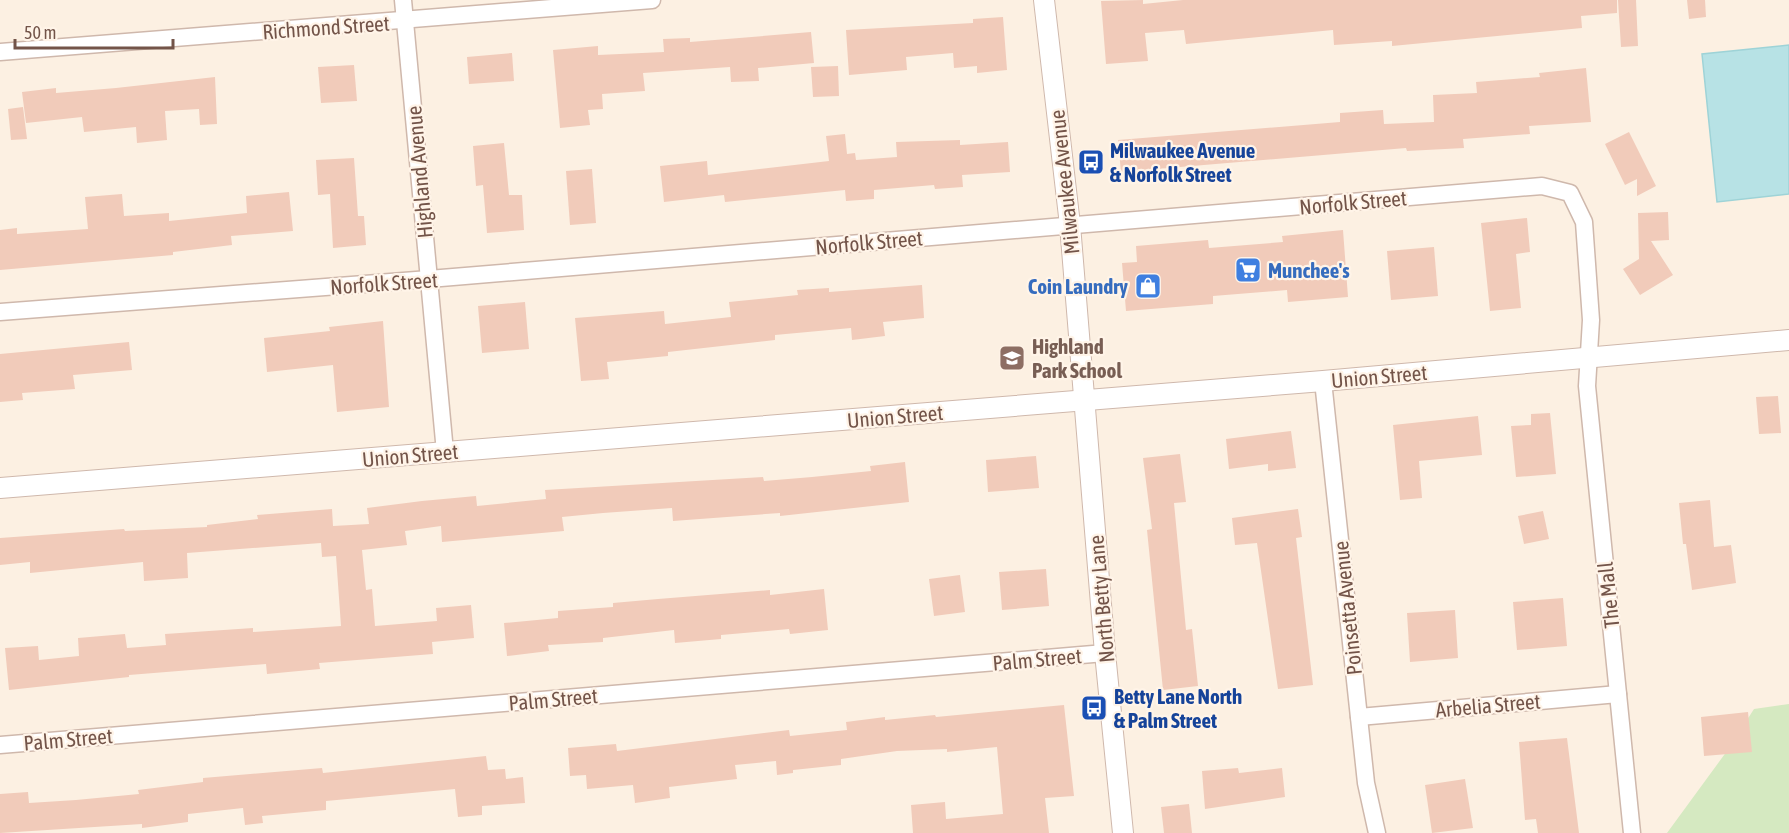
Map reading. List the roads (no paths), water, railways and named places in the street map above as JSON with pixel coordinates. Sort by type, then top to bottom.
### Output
[{"type":"street","name":"Highland Avenue","points":[[403,0],[445,452]]},
{"type":"street","name":"Richmond Street","points":[[0,52],[652,0]]},
{"type":"street","name":"Milwaukee Avenue","points":[[1044,0],[1070,225],[1084,401]]},
{"type":"street","name":"Norfolk Street","points":[[0,312],[429,279],[1542,186],[1570,193],[1584,222],[1591,320],[1589,357]]},
{"type":"street","name":"Union Street","points":[[0,488],[1084,401],[1789,340]]},
{"type":"street","name":"The Mall","points":[[1589,357],[1587,386],[1632,833]]},
{"type":"street","name":"Poinsetta Avenue","points":[[1323,381],[1366,783],[1377,833]]},
{"type":"street","name":"North Betty Lane","points":[[1084,401],[1123,833]]},
{"type":"street","name":"Palm Street","points":[[0,745],[1105,653]]},
{"type":"street","name":"Arbelia Street","points":[[1359,717],[1618,694]]},
{"type":"water","points":[[1789,45],[1789,194],[1717,202],[1702,54]]},
{"type":"place","name":"Milwaukee Avenue & Norfolk Street","points":[[1091,162]]},
{"type":"place","name":"Munchee's","points":[[1248,270]]},
{"type":"place","name":"Coin Laundry","points":[[1148,286]]},
{"type":"place","name":"Highland Park School","points":[[1012,358]]},
{"type":"place","name":"Betty Lane North & Palm Street","points":[[1094,708]]}]
